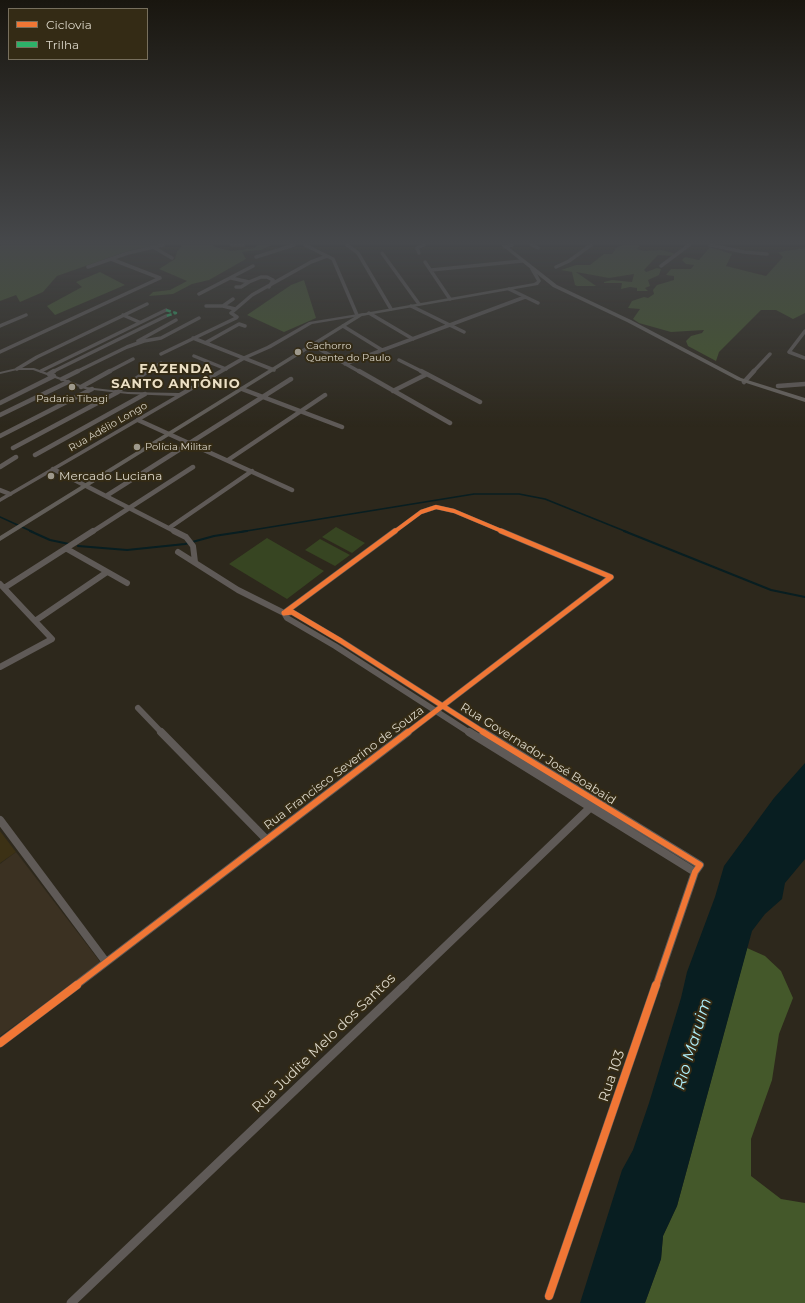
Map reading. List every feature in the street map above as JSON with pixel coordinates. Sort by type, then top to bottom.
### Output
[{"type":"main road","points":[[0,538],[362,315],[410,306]]},
{"type":"main road","points":[[597,306],[629,321],[744,382],[805,400]]},
{"type":"street","points":[[0,352],[100,306]]},
{"type":"street","points":[[17,370],[38,357],[143,306]]},
{"type":"street","points":[[206,306],[223,306],[235,309]]},
{"type":"street","points":[[161,354],[237,317],[231,314],[239,306]]},
{"type":"street","points":[[357,306],[362,315],[413,339]]},
{"type":"street","points":[[410,306],[464,332]]},
{"type":"street","points":[[345,364],[502,306]]},
{"type":"street","points":[[41,371],[138,322],[166,310]]},
{"type":"street","points":[[0,326],[26,315]]},
{"type":"street","points":[[123,315],[138,322]]},
{"type":"street","name":"Rua Adélio Longo","points":[[0,500],[244,358],[269,347],[311,323],[362,315]]},
{"type":"street","points":[[0,402],[166,316]]},
{"type":"street","points":[[62,380],[127,347],[139,342],[161,338],[199,318]]},
{"type":"street","points":[[139,342],[138,341],[141,338],[176,320]]},
{"type":"street","points":[[205,343],[239,324],[245,326]]},
{"type":"street","points":[[343,326],[382,350]]},
{"type":"street","points":[[805,331],[789,352],[805,358]]},
{"type":"street","points":[[193,338],[274,370]]},
{"type":"street","points":[[312,346],[450,423]]},
{"type":"street","points":[[127,347],[136,350]]},
{"type":"street","points":[[744,382],[770,354]]},
{"type":"street","points":[[194,356],[226,369]]},
{"type":"street","points":[[81,387],[134,359]]},
{"type":"street","points":[[399,360],[480,402]]},
{"type":"street","points":[[13,448],[117,392],[161,363]]},
{"type":"street","points":[[0,373],[17,370],[41,371],[81,387],[92,389],[145,394],[180,395]]},
{"type":"street","points":[[393,391],[427,374]]},
{"type":"street","points":[[106,496],[291,379]]},
{"type":"street","points":[[0,415],[68,382]]},
{"type":"street","points":[[778,386],[805,384]]},
{"type":"street","points":[[0,436],[92,389]]},
{"type":"street","points":[[242,389],[342,427]]},
{"type":"street","points":[[35,455],[145,394]]},
{"type":"street","points":[[228,460],[325,395]]},
{"type":"street","points":[[138,420],[292,490]]},
{"type":"street","points":[[0,467],[16,458]]},
{"type":"street","points":[[0,667],[52,639],[2,586],[67,549],[128,507],[193,467]]},
{"type":"street","points":[[53,469],[169,528],[190,542],[195,562]]},
{"type":"street","points":[[169,528],[252,471]]},
{"type":"street","points":[[0,490],[10,494]]},
{"type":"street","name":"Rua Francisco Severino de Souza","points":[[0,1043],[611,577],[454,511],[436,507],[422,512],[284,613]]},
{"type":"street","points":[[67,549],[127,583]]},
{"type":"street","name":"Rua Governador José Boabaid","points":[[178,552],[238,590],[284,613],[287,618],[338,644],[441,706],[517,753],[593,804],[698,869]]},
{"type":"street","points":[[35,621],[107,572]]},
{"type":"street","name":"Rua Governador José Boabaid","points":[[338,644],[435,711],[512,759],[593,804]]},
{"type":"street","points":[[138,708],[267,840]]},
{"type":"street","points":[[512,759],[517,753]]},
{"type":"street","name":"Rua Judite Melo dos Santos","points":[[71,1303],[593,804]]},
{"type":"street","points":[[0,820],[106,962]]},
{"type":"street","name":"Rua 103","points":[[549,1296],[698,869]]},
{"type":"shaded area","points":[[0,831],[16,852],[0,863]]},
{"type":"shaded area","points":[[16,852],[101,963],[0,1036],[0,864]]},
{"type":"green space","points":[[47,306],[76,306],[55,315]]},
{"type":"green space","points":[[260,306],[312,306],[316,318],[284,332],[247,315]]},
{"type":"green space","points":[[629,306],[805,306],[805,313],[793,319],[776,310],[761,310],[719,352],[716,361],[688,346],[686,341],[691,336],[702,333],[704,330],[671,332],[639,323],[633,319],[640,309],[628,308]]},
{"type":"green space","points":[[336,527],[365,543],[352,553],[322,537]]},
{"type":"green space","points":[[267,538],[324,571],[287,599],[229,564]]},
{"type":"green space","points":[[320,539],[350,555],[335,566],[305,550]]},
{"type":"green space","points":[[747,948],[765,956],[781,971],[793,998],[779,1034],[772,1080],[751,1139],[751,1176],[781,1199],[805,1203],[805,1303],[645,1303],[661,1259],[663,1236],[677,1206]]},
{"type":"water","name":"Rio Maruim","points":[[805,763],[805,859],[785,883],[782,899],[765,914],[752,931],[677,1206],[663,1236],[661,1259],[645,1303],[580,1303],[622,1170],[633,1150],[649,1103],[681,998],[687,972],[715,897],[724,866],[774,798]]},
{"type":"waterway","points":[[240,532],[474,494],[519,494],[545,499],[627,532]]},
{"type":"waterway","points":[[0,517],[33,532]]},
{"type":"waterway","points":[[30,531],[50,540],[69,544]]},
{"type":"waterway","points":[[78,546],[127,550],[185,544],[214,536],[247,531]]},
{"type":"waterway","points":[[624,531],[771,590],[805,597]]},
{"type":"marked path","points":[[166,310],[176,313],[166,316]]},
{"type":"cycle path","points":[[0,1043],[611,577],[454,511],[436,507],[421,512],[284,613]]},
{"type":"cycle path","points":[[284,613],[292,612],[341,641],[441,706],[700,865],[695,872],[549,1296]]},
{"type":"place","name":"Cachorro Quente do Paulo","points":[[298,352]]},
{"type":"place","name":"Padaria Tibagi","points":[[72,387]]},
{"type":"place","name":"Polícia Militar","points":[[137,447]]},
{"type":"place","name":"Mercado Luciana","points":[[51,476]]},
{"type":"district","name":"FAZENDA SANTO ANTÔNIO","points":[[176,376]]}]
